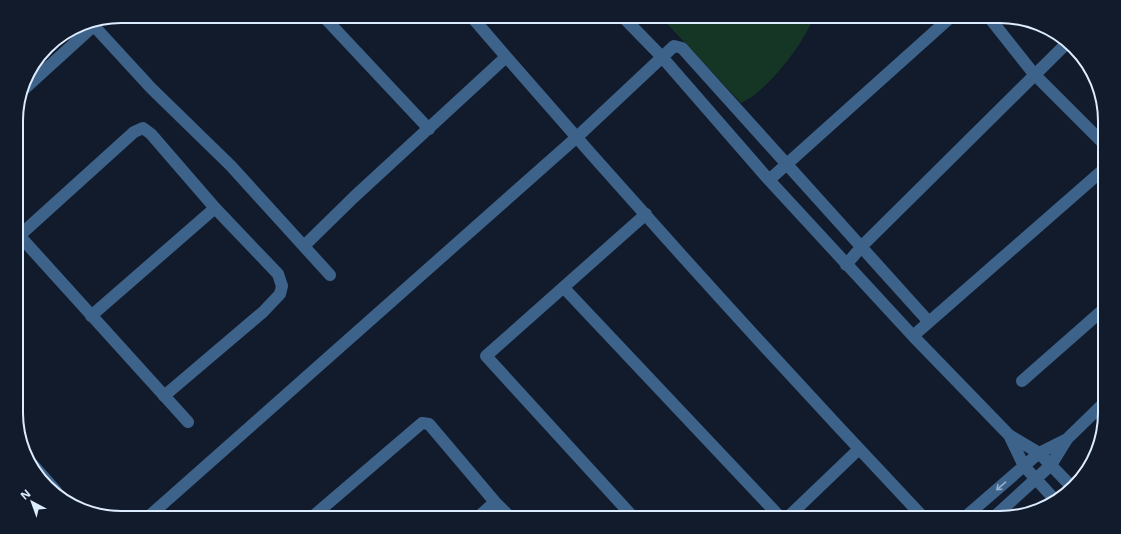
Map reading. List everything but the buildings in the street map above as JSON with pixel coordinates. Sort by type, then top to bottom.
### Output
[{"type":"street","points":[[329,23],[429,129]]},
{"type":"street","points":[[477,23],[646,214],[859,449],[917,511]]},
{"type":"street","points":[[629,23],[662,57],[769,180],[846,265],[913,336],[1009,435],[1039,453],[1068,483]]},
{"type":"street","points":[[769,180],[944,23]]},
{"type":"street","points":[[994,23],[1034,74],[1098,138]]},
{"type":"street","points":[[99,25],[151,88],[231,166],[330,275]]},
{"type":"street","points":[[30,84],[93,27]]},
{"type":"street","points":[[155,511],[577,137],[674,46],[682,48],[929,322]]},
{"type":"street","points":[[846,265],[862,246],[1063,46]]},
{"type":"street","points":[[304,246],[354,197],[506,57]]},
{"type":"street","points":[[23,230],[134,132],[143,128],[151,134],[216,208],[278,274],[282,286],[280,294],[263,312],[164,396]]},
{"type":"street","points":[[913,336],[1098,175]]},
{"type":"street","points":[[91,316],[216,208]]},
{"type":"street","points":[[628,511],[486,356],[646,214]]},
{"type":"street","points":[[23,240],[188,422]]},
{"type":"street","points":[[564,288],[773,511]]},
{"type":"street","points":[[1022,381],[1098,314]]},
{"type":"street","points":[[1000,511],[1051,464],[1067,439],[1098,409]]},
{"type":"street","points":[[319,511],[422,423],[426,422],[430,424],[504,511]]},
{"type":"street","points":[[1009,435],[1024,466],[1052,496]]},
{"type":"street","points":[[972,511],[1039,453],[1067,439]]},
{"type":"street","points":[[794,511],[859,449]]},
{"type":"street","points":[[485,511],[495,502]]},
{"type":"green space","points":[[667,23],[811,23],[798,46],[775,76],[757,93],[741,103]]}]
